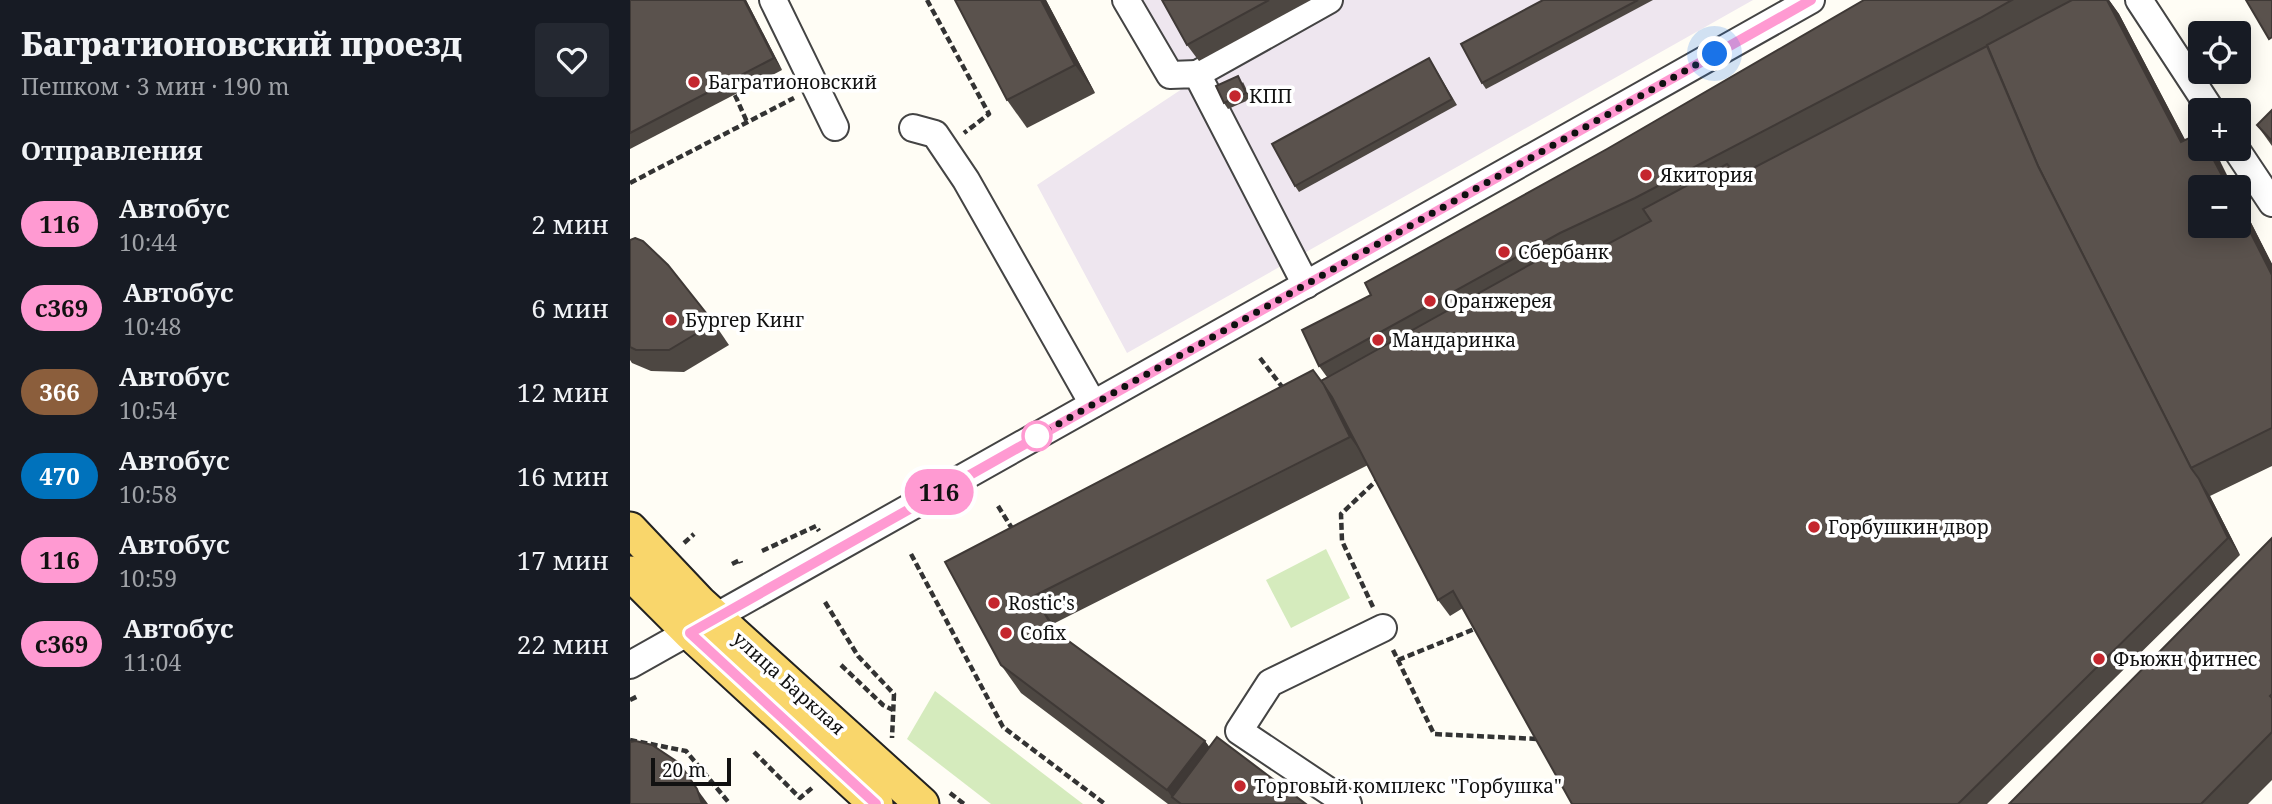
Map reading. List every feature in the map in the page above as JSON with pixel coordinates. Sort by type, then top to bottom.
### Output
[{"type":"main road","name":"улица Барклая","points":[[630,529],[677,580],[703,625],[876,804]]},
{"type":"main road","name":"улица Барклая","points":[[630,573],[703,625],[922,804]]},
{"type":"street","points":[[773,0],[835,127]]},
{"type":"street","points":[[1126,0],[1170,75],[1197,74],[1329,0]]},
{"type":"street","points":[[630,665],[1811,0]]},
{"type":"street","points":[[2139,0],[2203,98]]},
{"type":"street","points":[[1197,74],[1306,285]]},
{"type":"street","points":[[913,128],[935,134],[985,213],[1093,404]]},
{"type":"street","points":[[2244,161],[2272,203]]},
{"type":"street","points":[[1348,804],[1239,731],[1269,683],[1383,628]]},
{"type":"path","points":[[927,0],[989,114],[944,148]]},
{"type":"path","points":[[630,183],[816,86]]},
{"type":"path","points":[[735,95],[747,122]]},
{"type":"path","points":[[1260,358],[1286,393]]},
{"type":"path","points":[[1378,479],[1341,514],[1342,541],[1434,734],[1538,739]]},
{"type":"path","points":[[998,506],[1016,535]]},
{"type":"path","points":[[762,551],[807,527]]},
{"type":"path","points":[[911,554],[1003,727],[1105,804]]},
{"type":"path","points":[[732,564],[740,560],[741,563]]},
{"type":"path","points":[[825,601],[859,656],[894,694]]},
{"type":"path","points":[[1398,660],[1477,628]]},
{"type":"path","points":[[842,665],[883,705],[893,710]]},
{"type":"path","points":[[630,700],[638,696]]},
{"type":"path","points":[[630,740],[686,751],[730,804]]},
{"type":"path","points":[[754,752],[800,798],[812,788]]},
{"type":"shaded area","points":[[1140,0],[1753,0],[1127,353],[1037,185],[1188,85]]},
{"type":"green space","points":[[1326,549],[1350,598],[1291,628],[1266,580]]},
{"type":"green space","points":[[935,691],[1083,804],[991,804],[907,739]]},
{"type":"building","name":"Багратионовский","points":[[630,0],[744,0],[774,58],[630,133]]},
{"type":"building","points":[[955,0],[1041,0],[1075,65],[1007,100]]},
{"type":"building","points":[[1162,0],[1269,0],[1187,45]]},
{"type":"building","points":[[1543,0],[1638,0],[1482,83],[1461,44]]},
{"type":"building","points":[[1864,0],[2012,0],[1635,198],[1560,233],[1319,366],[1302,330],[1371,295],[1365,283],[1607,149]]},
{"type":"building","points":[[2072,0],[2107,0],[2181,142],[2188,139],[2188,161],[2214,161],[2222,175],[2188,175],[2188,238],[2251,238],[2251,234],[2272,275],[2272,428],[2191,468],[2038,166],[1987,45]]},
{"type":"building","points":[[2246,0],[2272,0],[2272,37],[2269,39]]},
{"type":"building","points":[[1987,46],[2038,166],[2228,538],[1958,804],[1572,804],[1453,591],[1438,600],[1332,397],[1321,381],[1567,244],[1576,261],[1651,221],[1643,209],[1727,164],[1738,176]]},
{"type":"building","points":[[1429,58],[1452,99],[1295,186],[1272,144]]},
{"type":"building","points":[[1238,76],[1246,93],[1224,103],[1216,86]]},
{"type":"building","points":[[2272,110],[2272,141],[2257,125]]},
{"type":"building","points":[[635,238],[643,241],[668,265],[714,323],[669,350],[636,350],[630,347],[630,240]]},
{"type":"building","points":[[1313,370],[1324,385],[1350,437],[1034,596],[1055,631],[1205,741],[1167,790],[1001,665],[945,562]]},
{"type":"building","points":[[2272,538],[2272,732],[2201,804],[2009,804]]},
{"type":"building","points":[[1217,737],[1306,804],[1181,804],[1172,797]]},
{"type":"building","points":[[630,742],[652,745],[679,763],[697,789],[702,804],[630,804]]},
{"type":"bus line","name":"116","points":[[876,804],[690,633],[1811,0]]},
{"type":"place","name":"Багратионовский","points":[[694,82]]},
{"type":"place","name":"КПП","points":[[1235,96]]},
{"type":"place","name":"Якитория","points":[[1646,175]]},
{"type":"place","name":"Сбербанк","points":[[1504,252]]},
{"type":"place","name":"Оранжерея","points":[[1430,301]]},
{"type":"place","name":"Бургер Кинг","points":[[671,320]]},
{"type":"place","name":"Мандаринка","points":[[1378,340]]},
{"type":"place","name":"Горбушкин двор","points":[[1814,527]]},
{"type":"place","name":"Rostic's","points":[[994,603]]},
{"type":"place","name":"Cofix","points":[[1006,633]]},
{"type":"place","name":"Фьюжн фитнес","points":[[2099,659]]},
{"type":"place","name":"Торговый комплекс \"Горбушка\"","points":[[1240,786]]},
{"type":"route","points":[[1037,436],[1715,54]]}]
